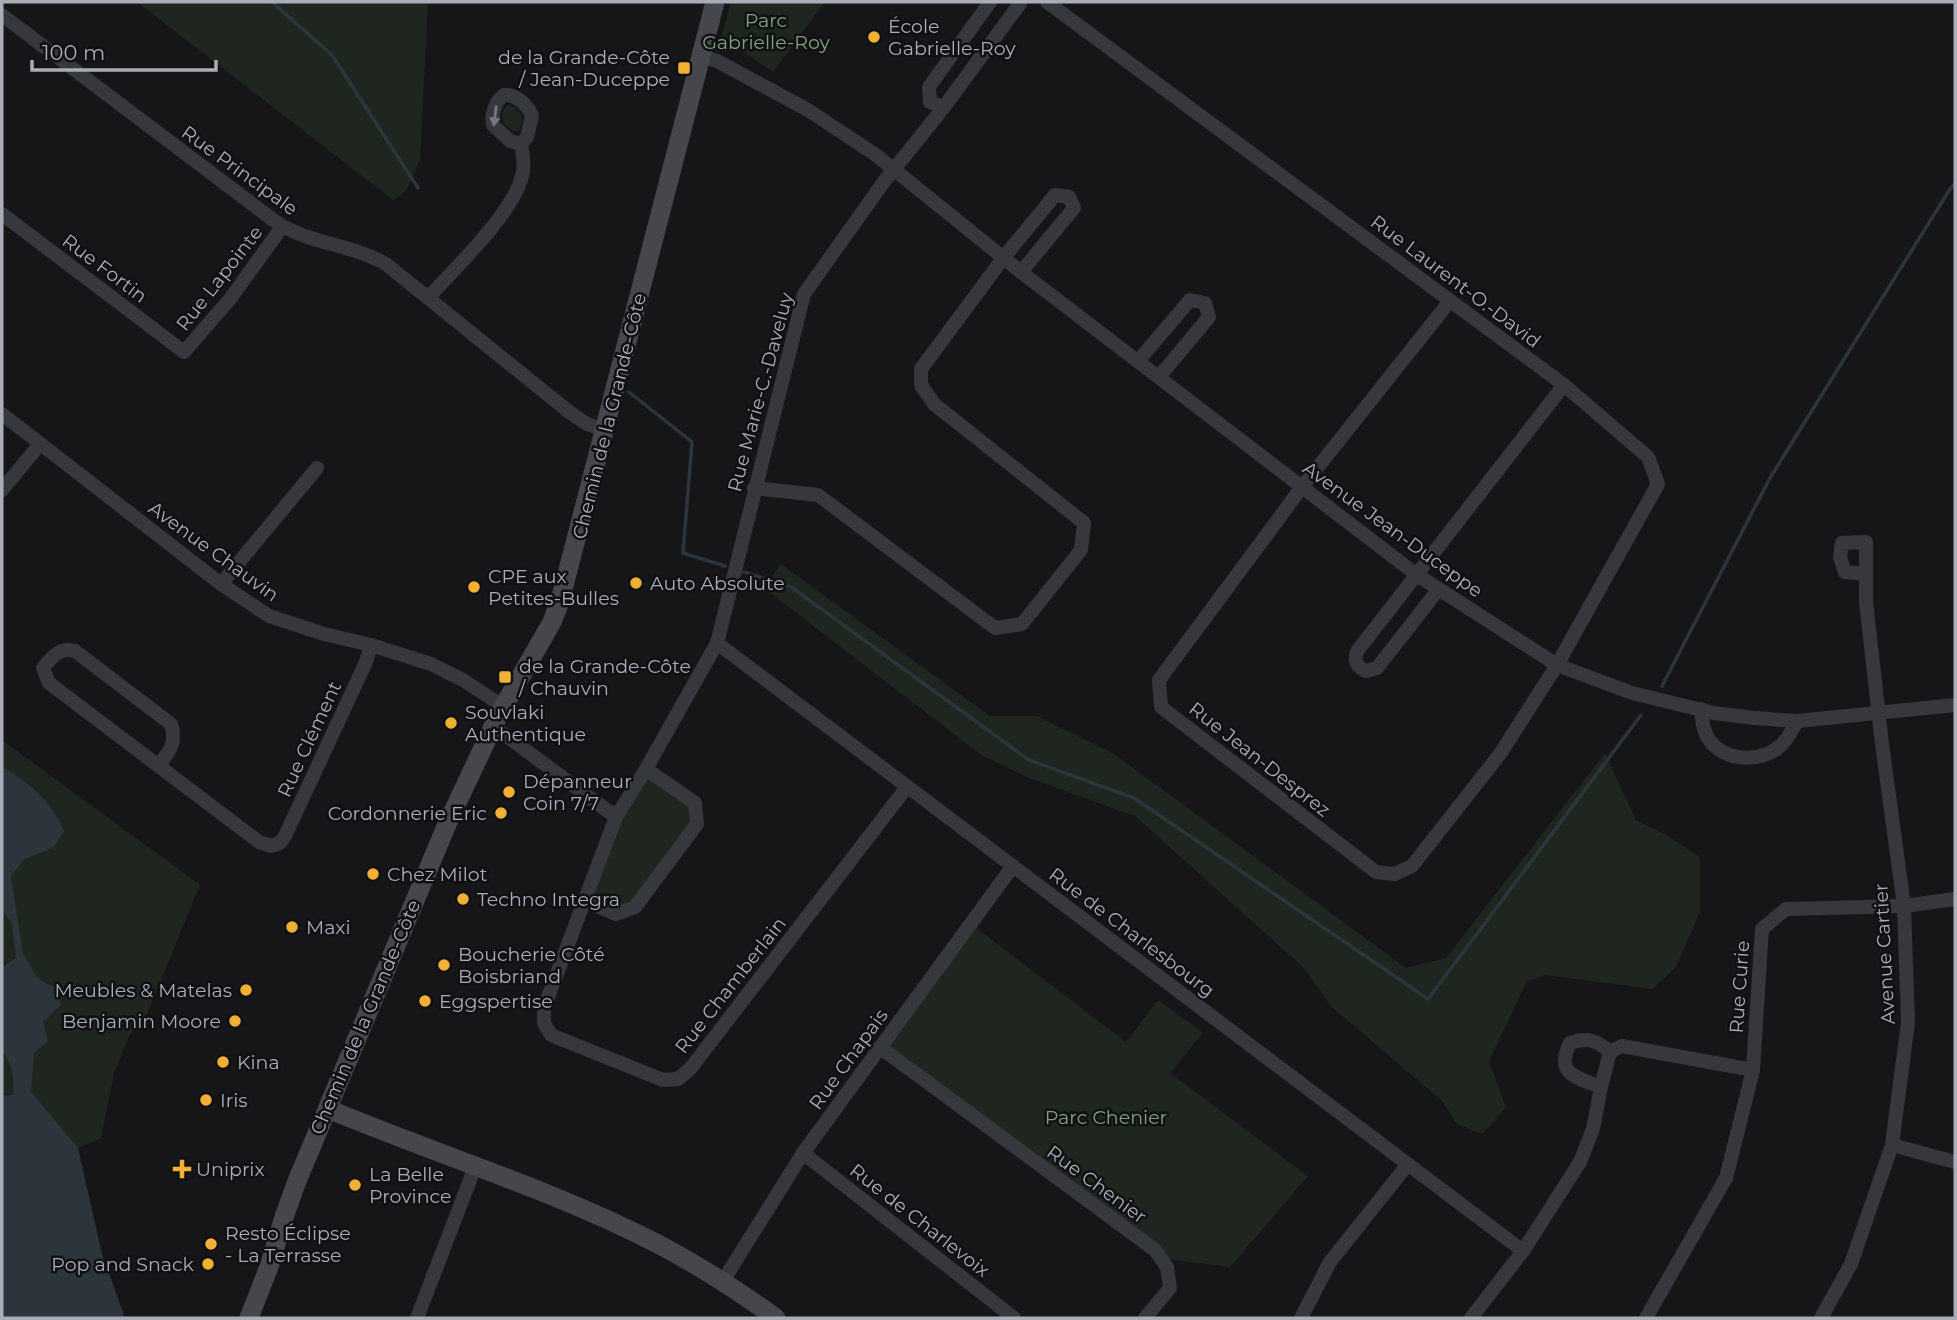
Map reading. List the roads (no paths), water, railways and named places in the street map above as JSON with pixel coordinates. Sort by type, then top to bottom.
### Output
[{"type":"main road","name":"Chemin de la Grande-Côte","points":[[249,1318],[291,1198],[429,864],[503,706],[552,622],[561,601],[715,2]]},
{"type":"main road","points":[[328,1110],[624,1227],[723,1281],[776,1318]]},
{"type":"street","points":[[944,107],[930,102],[929,87],[990,2]]},
{"type":"street","name":"Rue Marie-C.-Daveluy","points":[[717,643],[804,294],[894,168],[944,107],[1021,2]]},
{"type":"street","name":"Rue Laurent-O.-David","points":[[1047,2],[1564,385],[1648,457],[1658,484],[1557,665]]},
{"type":"street","name":"Rue Principale","points":[[2,15],[282,227],[375,258],[429,297],[568,411],[587,424],[604,430]]},
{"type":"street","name":"Avenue Jean-Duceppe","points":[[701,55],[808,110],[847,134],[894,168],[1021,272],[1417,575],[1557,665],[1632,693],[1746,717],[1797,720],[1955,705]]},
{"type":"street","points":[[429,297],[513,200],[523,171],[521,144]]},
{"type":"street","points":[[754,488],[818,495],[995,628],[1022,624],[1081,550],[1084,523],[934,404],[921,385],[921,369],[1004,257],[1055,195],[1069,197],[1074,208],[1021,272]]},
{"type":"street","name":"Rue Fortin","points":[[2,214],[184,352]]},
{"type":"street","name":"Rue Lapointe","points":[[184,352],[230,299],[282,227]]},
{"type":"street","points":[[1138,360],[1190,300],[1205,303],[1209,317],[1159,377]]},
{"type":"street","name":"Rue Jean-Desprez","points":[[1450,301],[1302,487],[1159,680],[1161,708],[1376,872],[1395,874],[1412,866],[1500,754],[1557,665]]},
{"type":"street","points":[[1438,590],[1377,668],[1362,670],[1356,662],[1357,652],[1564,385]]},
{"type":"street","name":"Avenue Chauvin","points":[[2,414],[221,584],[269,616],[439,667],[503,706]]},
{"type":"street","points":[[2,490],[40,444]]},
{"type":"street","points":[[221,584],[317,468]]},
{"type":"street","name":"Avenue Cartier","points":[[1821,1318],[1851,1265],[1892,1145],[1908,1022],[1904,906],[1866,602],[1866,574]]},
{"type":"street","name":"Rue Chamberlain","points":[[717,643],[616,817],[544,1008],[544,1023],[551,1035],[663,1080],[678,1079],[690,1069],[907,787]]},
{"type":"street","name":"Rue de Charlesbourg","points":[[717,643],[1523,1251]]},
{"type":"street","name":"Rue Clément","points":[[159,765],[261,843],[275,846],[285,836],[366,662],[371,645]]},
{"type":"street","points":[[67,649],[75,651],[170,724],[175,735],[172,748],[159,765],[49,682],[43,668],[56,652],[67,649]]},
{"type":"street","points":[[1700,709],[1705,733],[1710,741],[1718,750],[1733,757],[1763,755],[1777,749],[1786,741],[1797,720]]},
{"type":"street","points":[[493,726],[616,817]]},
{"type":"street","points":[[586,901],[616,914],[635,907],[697,824],[695,803],[646,769]]},
{"type":"street","name":"Rue Chapais","points":[[723,1281],[803,1153],[1013,866]]},
{"type":"street","name":"Rue Curie","points":[[1646,1318],[1726,1178],[1753,1070],[1762,929],[1786,909],[1904,906],[1955,899]]},
{"type":"street","points":[[1601,1087],[1572,1076],[1565,1067],[1564,1056],[1570,1043],[1583,1038],[1601,1044],[1610,1052]]},
{"type":"street","points":[[1471,1318],[1523,1251],[1580,1162],[1594,1129],[1610,1052],[1622,1046],[1753,1070]]},
{"type":"street","name":"Rue Chenier","points":[[881,1048],[1155,1250],[1167,1267],[1170,1288],[1145,1318]]},
{"type":"street","points":[[1892,1145],[1955,1162]]},
{"type":"street","name":"Rue de Charlevoix","points":[[803,1153],[1014,1318]]},
{"type":"street","points":[[1301,1318],[1330,1262],[1408,1164]]},
{"type":"street","points":[[417,1318],[475,1167]]},
{"type":"waterway","points":[[272,2],[332,55],[418,188]]},
{"type":"waterway","points":[[1662,686],[1770,478],[1955,184]]},
{"type":"waterway","points":[[629,392],[692,442],[683,553],[725,566]]},
{"type":"waterway","points":[[744,572],[791,587],[1029,760],[1134,798],[1428,999],[1641,715]]},
{"type":"place","name":"École Gabrielle-Roy","points":[[874,37]]},
{"type":"place","name":"de la Grande-Côte / Jean-Duceppe","points":[[684,68]]},
{"type":"place","name":"Auto Absolute","points":[[636,583]]},
{"type":"place","name":"CPE aux Petites-Bulles","points":[[474,587]]},
{"type":"place","name":"de la Grande-Côte / Chauvin","points":[[505,677]]},
{"type":"place","name":"Souvlaki Authentique","points":[[451,723]]},
{"type":"place","name":"Dépanneur Coin 7/7","points":[[509,792]]},
{"type":"place","name":"Cordonnerie Eric","points":[[501,813]]},
{"type":"place","name":"Chez Milot","points":[[373,874]]},
{"type":"place","name":"Techno Integra","points":[[463,899]]},
{"type":"place","name":"Maxi","points":[[292,927]]},
{"type":"place","name":"Boucherie Côté Boisbriand","points":[[444,965]]},
{"type":"place","name":"Meubles & Matelas","points":[[246,990]]},
{"type":"place","name":"Eggspertise","points":[[425,1001]]},
{"type":"place","name":"Benjamin Moore","points":[[235,1021]]},
{"type":"place","name":"Kina","points":[[223,1062]]},
{"type":"place","name":"Iris","points":[[206,1100]]},
{"type":"place","name":"Uniprix","points":[[182,1169]]},
{"type":"place","name":"La Belle Province","points":[[355,1185]]},
{"type":"place","name":"Resto Éclipse - La Terrasse","points":[[211,1244]]},
{"type":"place","name":"Pop and Snack","points":[[208,1264]]},
{"type":"park label","name":"Parc Gabrielle-Roy","points":[[766,31]]},
{"type":"park label","name":"Parc Chenier","points":[[1106,1117]]}]
